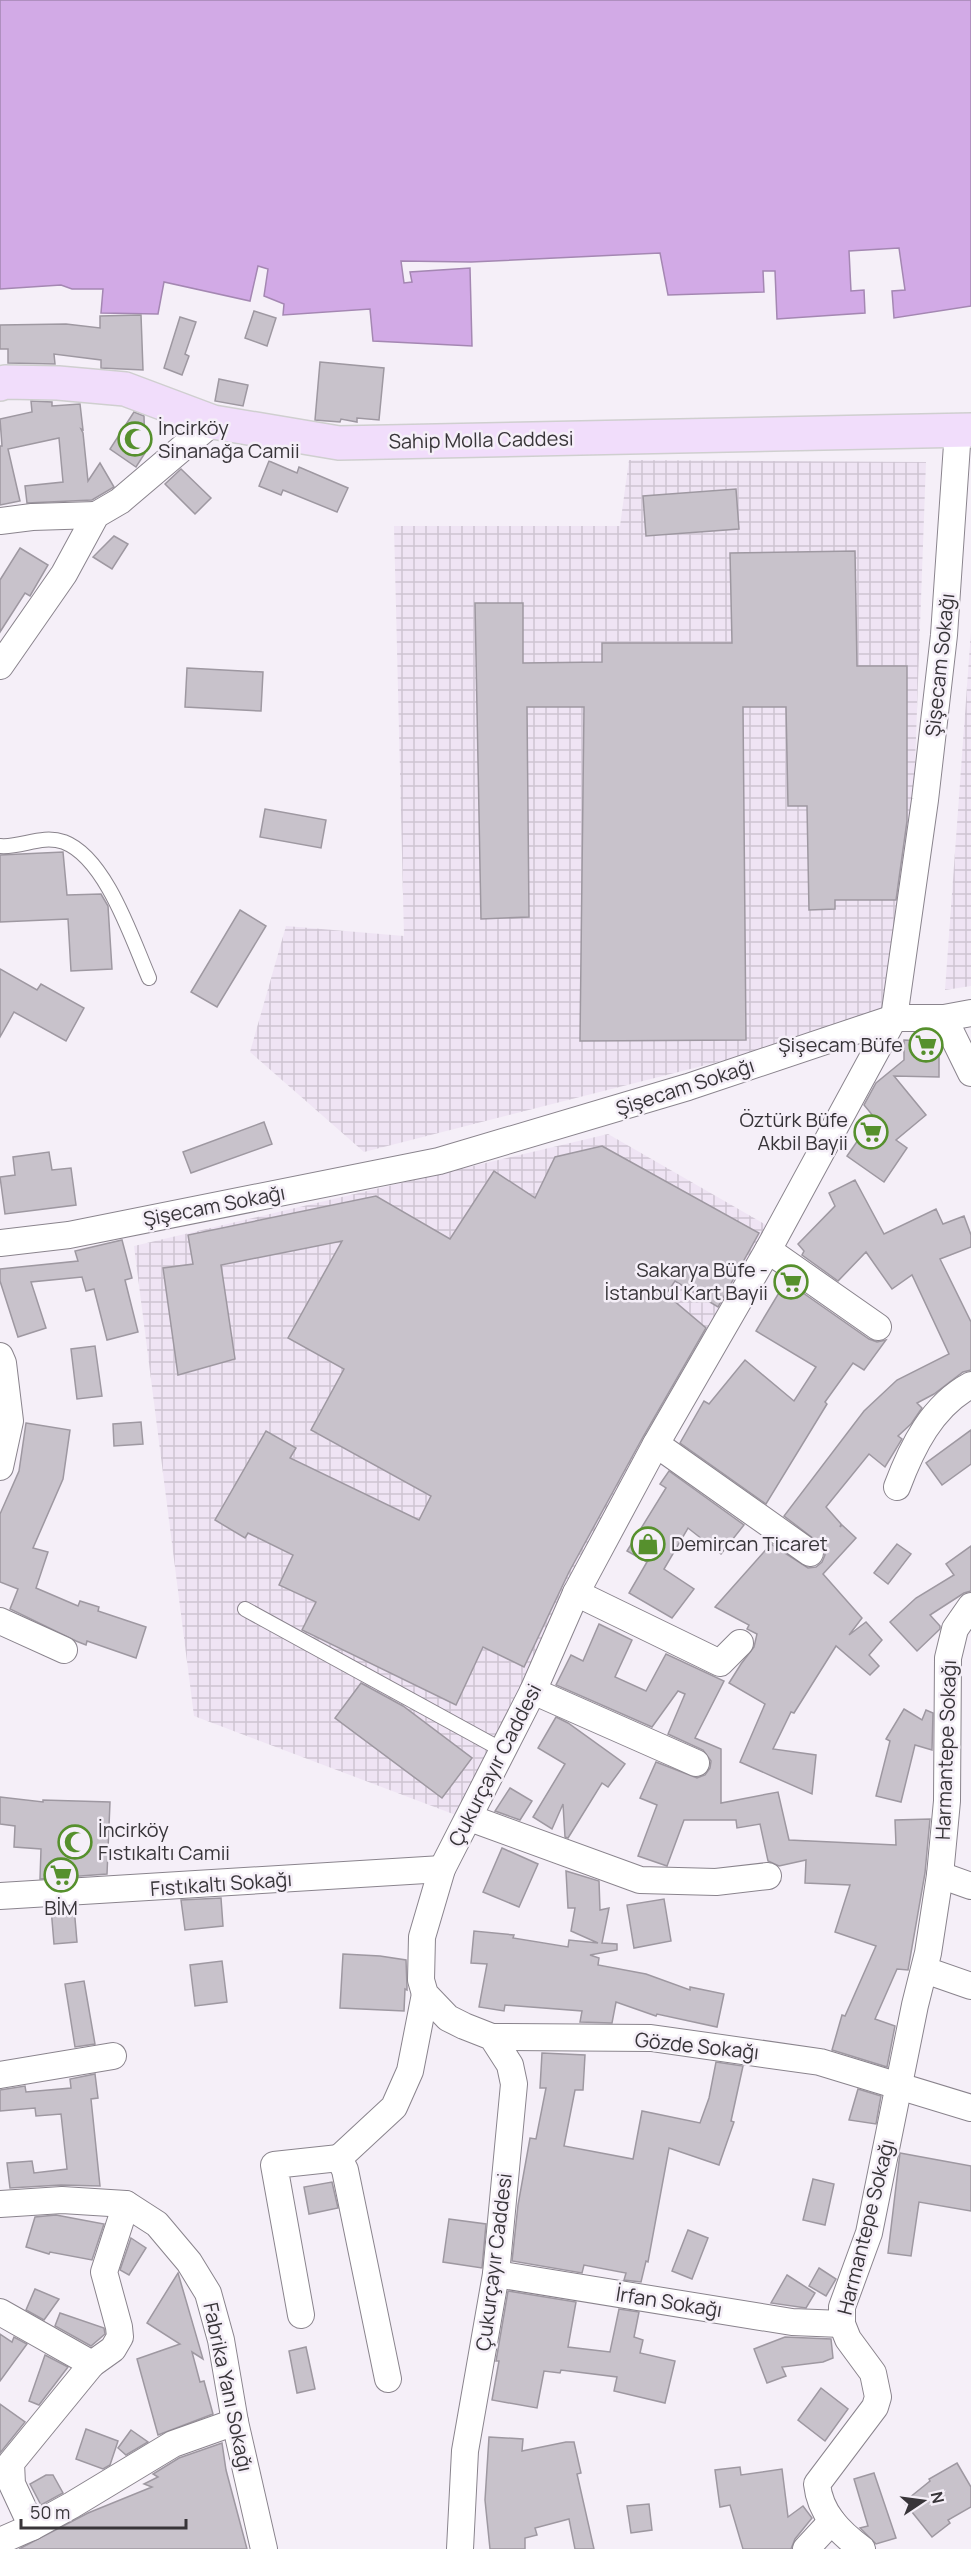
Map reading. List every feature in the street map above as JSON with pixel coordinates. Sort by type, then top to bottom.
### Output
[{"type":"main road","name":"Sahip Molla Caddesi","points":[[0,384],[5,382],[58,383],[125,389],[213,422],[339,443],[964,430]]},
{"type":"street","points":[[0,521],[32,517],[96,515],[120,501],[213,422]]},
{"type":"street","name":"Şişecam Sokağı","points":[[0,1243],[69,1235],[439,1161],[688,1087],[894,1018],[925,800],[964,430]]},
{"type":"street","points":[[0,666],[64,574],[96,515]]},
{"type":"street","points":[[894,1018],[944,1018],[971,1013]]},
{"type":"street","name":"Çukurçayır Caddesi","points":[[339,2158],[394,2107],[410,2071],[425,1994],[420,1980],[422,1937],[442,1869],[504,1751],[576,1593],[656,1444],[768,1250],[894,1018]]},
{"type":"street","points":[[944,1018],[971,1073]]},
{"type":"street","points":[[768,1250],[878,1327]]},
{"type":"street","points":[[0,1356],[3,1363],[10,1421],[0,1467]]},
{"type":"street","points":[[897,1487],[909,1453],[938,1409],[971,1384]]},
{"type":"street","points":[[656,1444],[810,1553]]},
{"type":"street","points":[[576,1593],[720,1663],[740,1643]]},
{"type":"street","name":"Harmantepe Sokağı","points":[[862,2549],[832,2521],[819,2499],[817,2484],[875,2407],[878,2397],[873,2373],[853,2346],[842,2324],[842,2307],[869,2233],[915,2005],[925,1970],[940,1875],[947,1801],[948,1658],[955,1629],[971,1606]]},
{"type":"street","points":[[0,1621],[64,1650]]},
{"type":"street","points":[[533,1691],[696,1763]]},
{"type":"street","points":[[470,1818],[640,1880],[716,1882],[768,1876]]},
{"type":"street","name":"Fıstıkaltı Sokağı","points":[[0,1896],[442,1869]]},
{"type":"street","points":[[940,1875],[971,1886]]},
{"type":"street","points":[[925,1970],[971,1986]]},
{"type":"street","points":[[425,1994],[448,2018],[492,2037]]},
{"type":"street","name":"Çukurçayır Caddesi","points":[[460,2549],[465,2451],[496,2274],[514,2084],[510,2065],[492,2037]]},
{"type":"street","name":"Gözde Sokağı","points":[[492,2037],[651,2038],[820,2062],[971,2108]]},
{"type":"street","points":[[0,2075],[113,2056]]},
{"type":"street","points":[[301,2315],[274,2165],[339,2158],[345,2170],[388,2379]]},
{"type":"street","name":"Fabrika Yanı Sokağı","points":[[0,2204],[62,2200],[126,2204],[157,2224],[189,2262],[208,2293],[221,2340],[236,2422],[264,2549]]},
{"type":"street","points":[[32,2527],[12,2484],[11,2463],[92,2364],[113,2349],[120,2337],[104,2272],[126,2204]]},
{"type":"street","name":"İrfan Sokağı","points":[[496,2274],[792,2322],[842,2324]]},
{"type":"street","points":[[0,2312],[92,2364]]},
{"type":"street","points":[[0,2541],[32,2527],[172,2444],[236,2422]]},
{"type":"street","points":[[806,2549],[832,2521]]},
{"type":"lane","points":[[0,846],[14,848],[40,839],[64,842],[80,853],[109,885],[149,978]]},
{"type":"lane","points":[[245,1610],[504,1751]]},
{"type":"shaded area","points":[[0,0],[971,0],[971,306],[894,318],[892,291],[905,290],[899,248],[849,251],[851,291],[864,290],[865,313],[777,319],[775,271],[763,271],[764,292],[668,295],[660,253],[471,262],[401,261],[404,283],[412,282],[410,272],[470,268],[472,346],[373,341],[370,309],[283,315],[284,304],[264,296],[268,269],[258,266],[250,301],[164,282],[158,314],[101,313],[103,289],[72,289],[61,285],[0,289]]},
{"type":"shaded area","points":[[629,460],[926,462],[915,765],[898,1016],[364,1152],[250,1052],[286,926],[404,936],[394,526],[620,526]]},
{"type":"shaded area","points":[[971,631],[971,986],[945,990]]},
{"type":"shaded area","points":[[608,1134],[773,1229],[461,1817],[194,1716],[134,1246]]},
{"type":"building","points":[[254,311],[276,318],[267,346],[245,338]]},
{"type":"building","points":[[141,315],[143,370],[101,368],[101,360],[54,354],[55,364],[8,363],[8,349],[0,349],[0,325],[66,324],[100,328],[100,316]]},
{"type":"building","points":[[180,317],[196,322],[185,354],[189,356],[182,375],[164,368]]},
{"type":"building","points":[[320,362],[384,368],[379,420],[357,418],[357,422],[341,419],[340,422],[315,420]]},
{"type":"building","points":[[219,379],[248,385],[243,406],[215,401]]},
{"type":"building","points":[[31,401],[52,402],[52,406],[80,404],[88,481],[100,463],[114,487],[92,500],[27,503],[25,486],[63,482],[59,438],[8,449],[20,501],[0,505],[0,446],[2,446],[0,419],[32,412]]},
{"type":"building","name":"İncirköy Sinanağa Camii","points":[[134,412],[144,416],[145,453],[136,467],[110,449]]},
{"type":"building","points":[[269,461],[297,473],[299,467],[348,488],[337,512],[283,490],[281,495],[259,486]]},
{"type":"building","points":[[181,469],[211,498],[195,514],[165,484]]},
{"type":"building","points":[[736,489],[739,529],[646,536],[643,496]]},
{"type":"building","points":[[114,536],[128,544],[112,569],[93,557]]},
{"type":"building","points":[[20,548],[48,565],[30,596],[25,593],[0,632],[0,580]]},
{"type":"building","points":[[855,551],[857,666],[907,666],[907,821],[896,900],[835,900],[835,909],[809,910],[807,806],[788,806],[786,707],[743,707],[746,1040],[580,1041],[584,707],[527,707],[529,917],[481,919],[475,603],[523,603],[523,663],[602,662],[602,643],[732,643],[730,553]]},
{"type":"building","points":[[187,668],[263,672],[261,711],[185,707]]},
{"type":"building","points":[[265,809],[326,820],[321,848],[260,837]]},
{"type":"building","points":[[63,852],[67,895],[101,894],[108,906],[112,969],[71,971],[68,919],[0,922],[0,855]]},
{"type":"building","points":[[240,910],[266,926],[217,1007],[191,992]]},
{"type":"building","points":[[0,969],[37,990],[41,984],[84,1008],[66,1041],[14,1012],[0,1037]]},
{"type":"building","points":[[904,1040],[939,1042],[939,1077],[894,1076],[926,1115],[896,1140],[907,1148],[884,1182],[847,1156],[874,1117],[864,1105],[876,1083],[904,1060]]},
{"type":"building","points":[[264,1122],[272,1144],[191,1173],[183,1152]]},
{"type":"building","points":[[602,1146],[759,1233],[718,1307],[675,1281],[666,1294],[706,1328],[569,1572],[524,1667],[483,1647],[456,1705],[302,1630],[316,1602],[279,1585],[293,1555],[248,1533],[245,1538],[215,1520],[266,1431],[296,1448],[290,1458],[419,1520],[431,1496],[311,1430],[344,1369],[288,1338],[342,1241],[221,1265],[235,1359],[178,1375],[163,1268],[193,1264],[188,1235],[376,1196],[450,1239],[494,1171],[535,1198],[555,1157]]},
{"type":"building","points":[[49,1152],[52,1170],[71,1168],[76,1205],[5,1214],[0,1177],[15,1175],[13,1157]]},
{"type":"building","points":[[855,1180],[884,1234],[936,1209],[943,1224],[964,1216],[971,1235],[971,1247],[940,1259],[971,1322],[971,1370],[963,1372],[934,1394],[917,1403],[922,1408],[911,1424],[898,1436],[902,1439],[885,1467],[869,1454],[826,1507],[841,1524],[840,1527],[842,1525],[856,1538],[823,1574],[862,1618],[849,1635],[866,1622],[882,1640],[869,1655],[879,1666],[870,1675],[836,1646],[794,1713],[791,1712],[773,1749],[816,1755],[812,1794],[740,1762],[765,1704],[729,1683],[754,1647],[757,1634],[747,1629],[749,1625],[715,1607],[771,1544],[808,1568],[816,1567],[822,1562],[825,1555],[823,1546],[784,1516],[864,1411],[897,1380],[949,1354],[912,1275],[892,1289],[866,1252],[838,1281],[802,1255],[804,1251],[798,1244],[835,1206],[829,1193]]},
{"type":"building","points":[[122,1240],[132,1278],[125,1280],[138,1332],[107,1340],[94,1289],[86,1291],[82,1277],[31,1282],[46,1328],[18,1337],[0,1281],[0,1269],[78,1261],[75,1251]]},
{"type":"building","points":[[786,1281],[869,1339],[877,1342],[886,1340],[864,1370],[853,1363],[825,1402],[827,1404],[766,1504],[680,1443],[704,1401],[709,1404],[745,1360],[794,1401],[816,1367],[756,1331]]},
{"type":"building","points":[[95,1346],[102,1396],[77,1399],[71,1349]]},
{"type":"building","points":[[141,1422],[143,1444],[114,1446],[113,1424]]},
{"type":"building","points":[[26,1423],[70,1430],[63,1479],[33,1548],[48,1552],[36,1588],[78,1606],[80,1601],[99,1607],[98,1611],[146,1627],[136,1658],[87,1641],[86,1645],[10,1609],[18,1589],[0,1582],[0,1514],[19,1471]]},
{"type":"building","points":[[971,1430],[971,1464],[942,1485],[926,1463]]},
{"type":"building","points":[[669,1471],[744,1525],[721,1554],[688,1528],[664,1569],[694,1589],[672,1618],[629,1593],[647,1562],[627,1551],[666,1488],[660,1484]]},
{"type":"building","points":[[897,1544],[911,1554],[888,1584],[874,1573]]},
{"type":"building","points":[[971,1546],[971,1591],[964,1593],[930,1615],[940,1629],[917,1651],[890,1622],[916,1598],[954,1575],[946,1564]]},
{"type":"building","points":[[599,1624],[632,1640],[615,1677],[646,1691],[666,1654],[724,1681],[695,1738],[721,1749],[721,1803],[778,1792],[789,1840],[896,1845],[895,1820],[930,1819],[925,1873],[908,1970],[897,1969],[875,2019],[895,2026],[887,2067],[832,2050],[842,2015],[845,2016],[876,1946],[835,1932],[850,1885],[805,1883],[806,1860],[779,1866],[768,1861],[760,1824],[737,1828],[736,1820],[684,1820],[667,1866],[638,1856],[657,1805],[640,1798],[656,1762],[697,1778],[705,1775],[710,1768],[711,1761],[703,1750],[668,1734],[685,1694],[678,1691],[652,1727],[556,1685],[571,1655],[583,1661]]},
{"type":"building","points":[[361,1683],[403,1706],[472,1758],[442,1798],[335,1718]]},
{"type":"building","points":[[904,1709],[922,1720],[926,1710],[933,1713],[932,1750],[915,1745],[901,1802],[876,1796],[890,1741],[886,1739]]},
{"type":"building","points":[[556,1717],[625,1764],[608,1787],[602,1783],[568,1838],[565,1837],[563,1804],[552,1829],[533,1817],[565,1764],[538,1748]]},
{"type":"building","points":[[510,1788],[532,1801],[520,1820],[495,1811]]},
{"type":"building","name":"İncirköy Fıstıkaltı Camii","points":[[0,1797],[43,1802],[43,1800],[110,1802],[107,1874],[40,1879],[41,1849],[14,1847],[15,1826],[0,1824]]},
{"type":"building","points":[[502,1848],[538,1864],[519,1907],[483,1892]]},
{"type":"building","points":[[566,1871],[599,1881],[600,1910],[609,1908],[602,1943],[617,1944],[617,1950],[590,1955],[599,1958],[598,1965],[646,1974],[690,1990],[690,1987],[724,1994],[717,2027],[657,2014],[656,2016],[616,2002],[612,2023],[580,2022],[582,2011],[505,2005],[504,2011],[479,2007],[487,1964],[471,1963],[474,1931],[514,1935],[513,1938],[568,1947],[569,1940],[598,1943],[571,1931],[575,1908],[568,1908]]},
{"type":"building","points":[[221,1898],[223,1926],[185,1930],[181,1900]]},
{"type":"building","points":[[664,1899],[671,1941],[634,1948],[627,1905]]},
{"type":"building","points":[[74,1907],[77,1942],[54,1944],[51,1908]]},
{"type":"building","points":[[343,1954],[406,1960],[407,1990],[405,1989],[404,2011],[340,2008]]},
{"type":"building","points":[[222,1961],[227,2002],[195,2006],[190,1965]]},
{"type":"building","points":[[84,1981],[95,2044],[75,2047],[65,1984]]},
{"type":"building","points":[[542,2053],[585,2055],[583,2090],[575,2090],[564,2146],[633,2159],[642,2111],[700,2123],[709,2098],[716,2062],[743,2066],[731,2121],[734,2122],[719,2165],[669,2148],[648,2262],[646,2261],[641,2282],[624,2280],[626,2273],[584,2265],[582,2273],[512,2261],[518,2205],[530,2138],[536,2139],[546,2088],[540,2088]]},
{"type":"building","points":[[95,2074],[98,2098],[91,2099],[100,2186],[61,2185],[10,2188],[7,2163],[32,2161],[34,2173],[67,2169],[61,2114],[36,2116],[35,2108],[0,2111],[0,2090],[25,2086],[26,2092],[71,2088],[70,2079]]},
{"type":"building","points":[[858,2089],[881,2096],[876,2124],[849,2120]]},
{"type":"building","points":[[900,2153],[971,2166],[971,2211],[919,2202],[911,2256],[888,2253]]},
{"type":"building","points":[[813,2179],[834,2184],[825,2225],[803,2220]]},
{"type":"building","points":[[332,2182],[338,2208],[309,2214],[304,2187]]},
{"type":"building","points":[[56,2215],[104,2224],[92,2260],[50,2252],[49,2254],[26,2247],[35,2217]]},
{"type":"building","points":[[449,2219],[486,2224],[482,2268],[443,2262]]},
{"type":"building","points":[[688,2230],[708,2238],[692,2279],[672,2271]]},
{"type":"building","points":[[131,2238],[146,2248],[129,2275],[120,2270]]},
{"type":"building","points":[[819,2268],[836,2279],[826,2296],[809,2286]]},
{"type":"building","points":[[178,2273],[203,2359],[192,2352],[200,2382],[204,2381],[213,2414],[158,2435],[137,2359],[180,2344],[147,2323]]},
{"type":"building","points":[[787,2275],[815,2293],[806,2308],[771,2303]]},
{"type":"building","points":[[35,2289],[59,2299],[44,2320],[26,2310]]},
{"type":"building","points":[[508,2291],[576,2302],[568,2347],[610,2352],[619,2309],[639,2312],[634,2337],[643,2340],[640,2353],[675,2361],[665,2403],[614,2391],[617,2377],[561,2370],[560,2373],[544,2371],[537,2408],[492,2400]]},
{"type":"building","points":[[60,2313],[104,2328],[105,2334],[91,2346],[55,2326]]},
{"type":"building","points":[[0,2334],[12,2342],[14,2337],[27,2344],[0,2381]]},
{"type":"building","points":[[785,2337],[831,2339],[833,2358],[823,2362],[782,2367],[786,2376],[767,2383],[754,2349]]},
{"type":"building","points":[[306,2347],[315,2389],[297,2393],[289,2351]]},
{"type":"building","points":[[45,2355],[68,2367],[39,2405],[29,2401]]},
{"type":"building","points":[[821,2388],[848,2409],[825,2441],[798,2420]]},
{"type":"building","points":[[0,2404],[25,2422],[0,2453]]},
{"type":"building","points":[[86,2429],[118,2441],[110,2465],[103,2469],[76,2459]]},
{"type":"building","points":[[131,2430],[148,2442],[126,2455],[118,2448]]},
{"type":"building","points":[[489,2437],[523,2439],[522,2451],[574,2442],[581,2473],[577,2474],[594,2549],[575,2549],[569,2519],[535,2528],[537,2535],[525,2538],[525,2549],[490,2549],[485,2500]]},
{"type":"building","points":[[222,2443],[226,2470],[247,2549],[19,2549],[88,2513],[152,2487],[144,2484],[158,2477],[153,2474],[179,2458]]},
{"type":"building","points":[[957,2463],[971,2487],[971,2507],[948,2520],[950,2523],[932,2537],[904,2502],[930,2481],[929,2479]]},
{"type":"building","points":[[740,2467],[741,2475],[782,2469],[788,2517],[803,2506],[812,2518],[795,2539],[791,2549],[743,2549],[730,2505],[720,2507],[715,2470]]},
{"type":"building","points":[[874,2473],[896,2538],[876,2544],[860,2528],[868,2526],[854,2479]]},
{"type":"building","points":[[46,2475],[53,2475],[63,2493],[41,2505],[30,2484]]},
{"type":"building","points":[[649,2504],[652,2530],[631,2533],[627,2506]]},
{"type":"place","name":"İncirköy Sinanağa Camii","points":[[135,439]]},
{"type":"place","name":"Şişecam Büfe","points":[[926,1045]]},
{"type":"place","name":"Öztürk Büfe Akbil Bayii","points":[[871,1132]]},
{"type":"place","name":"Sakarya Büfe - İstanbul Kart Bayii","points":[[791,1282]]},
{"type":"place","name":"Demircan Ticaret","points":[[648,1544]]},
{"type":"place","name":"İncirköy Fıstıkaltı Camii","points":[[75,1842]]},
{"type":"place","name":"BİM","points":[[61,1875]]}]
